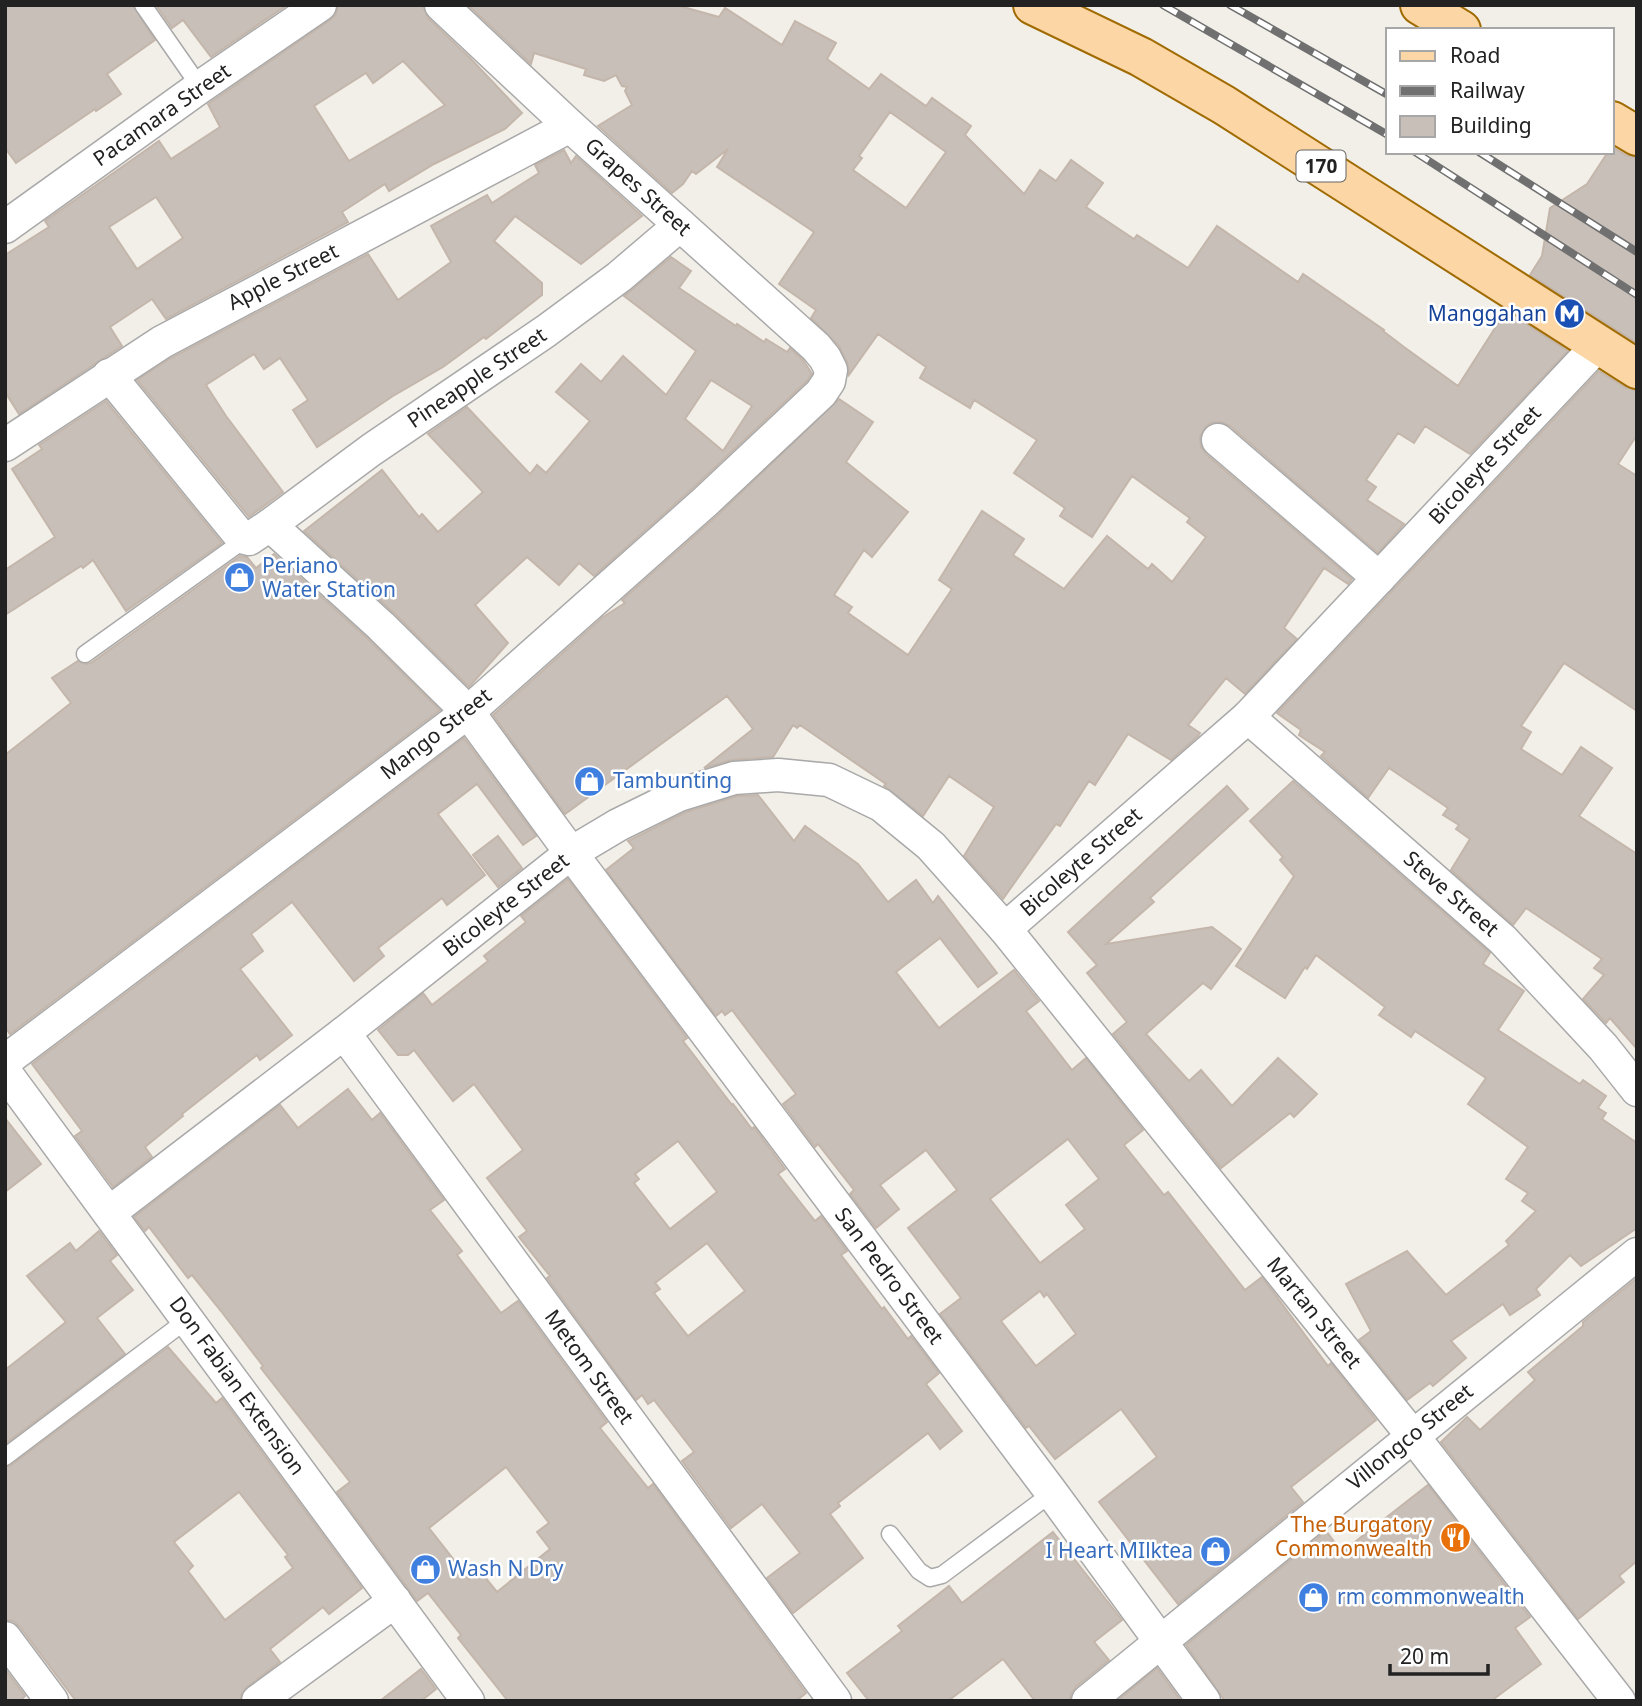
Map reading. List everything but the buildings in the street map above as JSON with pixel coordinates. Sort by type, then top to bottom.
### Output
[{"type":"main road","name":"170","points":[[1033,5],[1140,57],[1224,105],[1637,369]]},
{"type":"main road","points":[[1420,5],[1458,28]]},
{"type":"main road","points":[[1614,122],[1637,136]]},
{"type":"street","name":"Pacamara Street","points":[[5,227],[320,5]]},
{"type":"street","name":"Grapes Street","points":[[441,5],[570,126],[816,347],[831,370]]},
{"type":"street","name":"Apple Street","points":[[5,445],[109,375],[215,312],[570,126]]},
{"type":"street","name":"Pineapple Street","points":[[257,532],[371,450],[546,331],[619,277],[680,225]]},
{"type":"street","name":"Bicoleyte Street","points":[[109,1213],[344,1033],[571,853],[618,825],[679,795],[734,778],[778,775],[829,780],[881,805],[931,846],[1005,929],[1248,717],[1599,344]]},
{"type":"street","name":"Mango Street","points":[[5,1061],[468,712],[716,492],[821,393],[829,381],[831,370]]},
{"type":"street","name":"San Pedro Street","points":[[109,375],[257,532],[381,626],[468,712],[1052,1493],[1204,1701]]},
{"type":"street","points":[[1218,440],[1380,578]]},
{"type":"street","name":"Steve Street","points":[[1248,717],[1503,940],[1603,1047],[1637,1090]]},
{"type":"street","name":"Martan Street","points":[[1005,929],[1412,1434],[1619,1701]]},
{"type":"street","name":"Metom Street","points":[[344,1033],[835,1701]]},
{"type":"street","name":"Don Fabian Extension","points":[[5,1072],[468,1701]]},
{"type":"street","name":"Villongco Street","points":[[1088,1701],[1412,1434],[1637,1254]]},
{"type":"street","points":[[258,1701],[394,1601]]},
{"type":"street","points":[[5,1638],[51,1701]]},
{"type":"lane","points":[[143,5],[201,87]]},
{"type":"lane","points":[[85,654],[257,532]]},
{"type":"lane","points":[[5,1457],[188,1319]]},
{"type":"lane","points":[[890,1534],[919,1571],[930,1578],[942,1575],[1052,1493]]},
{"type":"railway","points":[[1163,5],[1386,134]]},
{"type":"railway","points":[[1230,5],[1386,94]]},
{"type":"railway","points":[[1418,154],[1637,295]]},
{"type":"railway","points":[[1482,154],[1637,252]]},
{"type":"place","name":"Manggahan","points":[[1570,314]]},
{"type":"place","name":"Periano Water Station","points":[[239,578]]},
{"type":"place","name":"Tambunting","points":[[590,781]]},
{"type":"place","name":"The Burgatory Commonwealth","points":[[1455,1537]]},
{"type":"place","name":"I Heart MIlktea","points":[[1216,1551]]},
{"type":"place","name":"Wash N Dry","points":[[425,1569]]},
{"type":"place","name":"rm commonwealth","points":[[1314,1597]]}]
